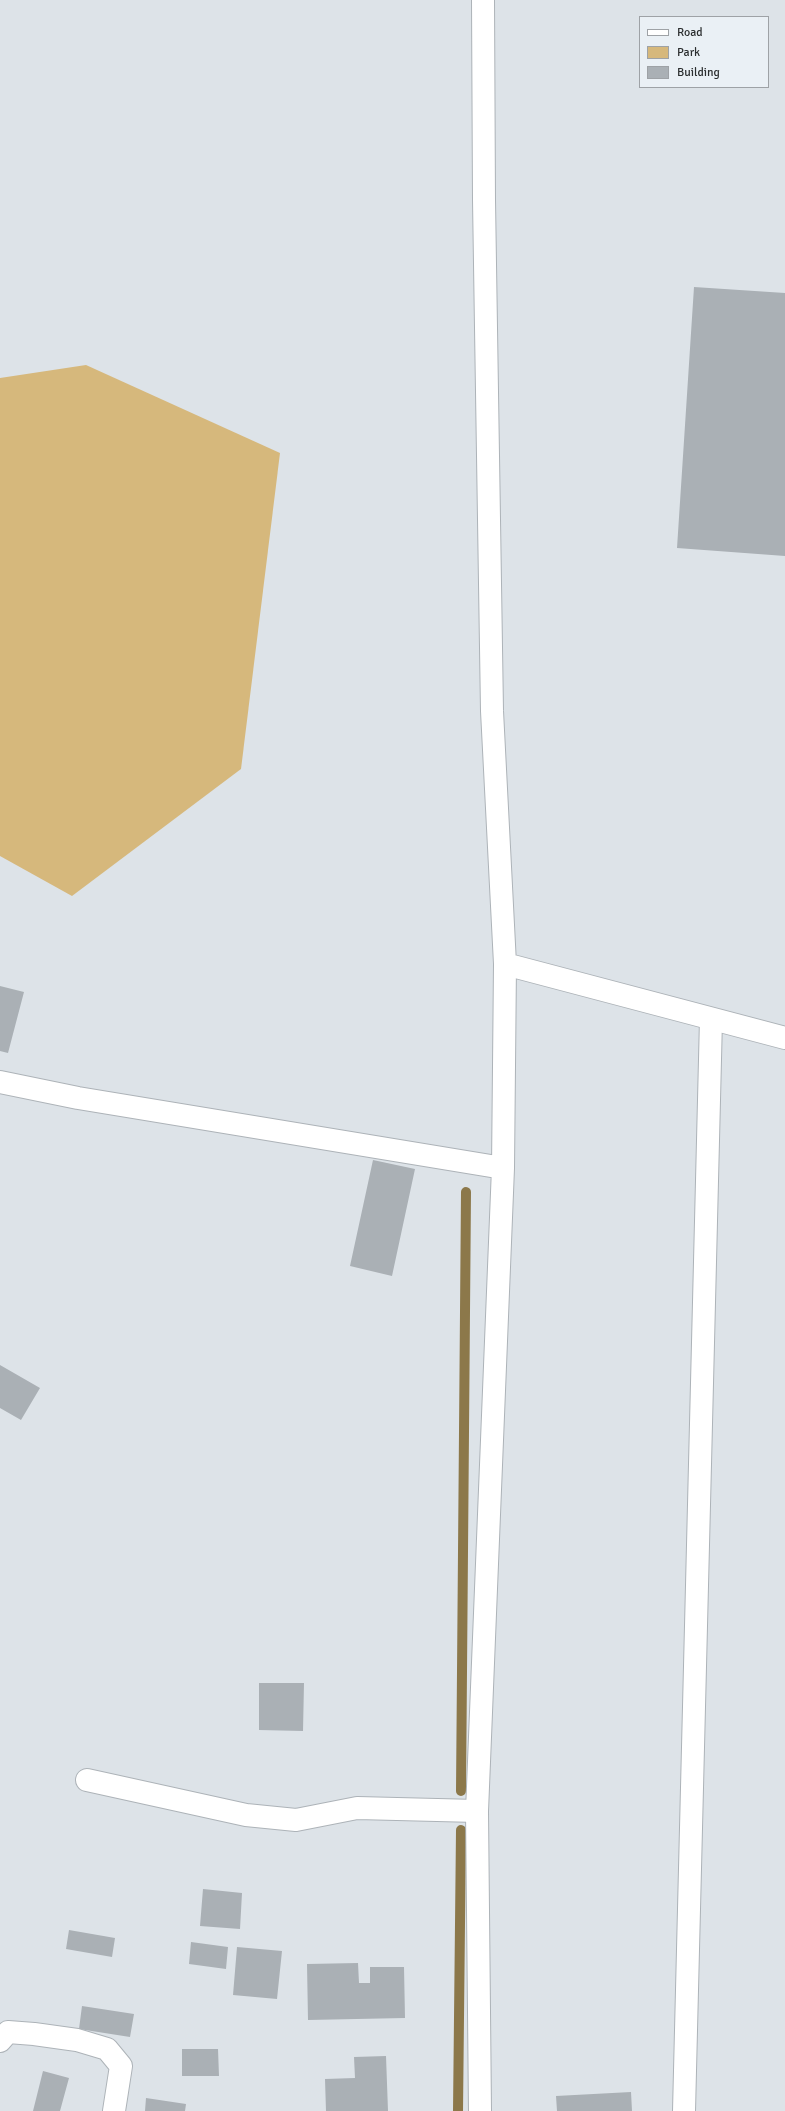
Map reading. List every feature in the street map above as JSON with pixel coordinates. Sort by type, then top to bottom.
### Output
[{"type":"street","points":[[480,2111],[477,1811],[503,1168],[505,964],[492,711],[484,208],[483,0]]},
{"type":"street","points":[[505,964],[785,1038]]},
{"type":"street","points":[[684,2111],[711,1019]]},
{"type":"street","points":[[0,1082],[78,1098],[503,1168]]},
{"type":"street","points":[[87,1780],[246,1815],[296,1820],[357,1808],[477,1811]]},
{"type":"street","points":[[0,2041],[8,2032],[34,2034],[77,2040],[107,2050],[121,2066],[114,2111]]},
{"type":"green space","points":[[86,365],[280,453],[241,769],[72,896],[0,856],[0,378]]},
{"type":"building","points":[[694,287],[785,293],[785,556],[677,548]]},
{"type":"building","points":[[0,986],[24,992],[8,1053],[0,1051]]},
{"type":"building","points":[[373,1160],[415,1169],[392,1276],[350,1266]]},
{"type":"building","points":[[0,1365],[40,1388],[21,1420],[0,1408]]},
{"type":"building","points":[[259,1683],[304,1683],[303,1731],[259,1730]]},
{"type":"building","points":[[203,1889],[242,1893],[240,1929],[200,1926]]},
{"type":"building","points":[[69,1930],[115,1938],[112,1957],[66,1949]]},
{"type":"building","points":[[191,1942],[228,1947],[226,1969],[189,1964]]},
{"type":"building","points":[[237,1947],[282,1951],[277,1999],[233,1995]]},
{"type":"building","points":[[358,1963],[359,1983],[370,1983],[370,1967],[404,1967],[405,2018],[308,2020],[307,1964]]},
{"type":"building","points":[[82,2006],[134,2014],[130,2037],[79,2029]]},
{"type":"building","points":[[182,2049],[218,2049],[219,2076],[182,2076]]},
{"type":"building","points":[[386,2056],[388,2111],[326,2111],[325,2079],[355,2078],[354,2057]]},
{"type":"building","points":[[43,2071],[69,2078],[60,2111],[33,2111]]},
{"type":"building","points":[[631,2092],[632,2111],[557,2111],[556,2096]]},
{"type":"building","points":[[146,2098],[186,2104],[185,2111],[145,2111]]},
{"type":"waterway","points":[[461,1791],[466,1192]]},
{"type":"waterway","points":[[458,2111],[461,1830]]}]
